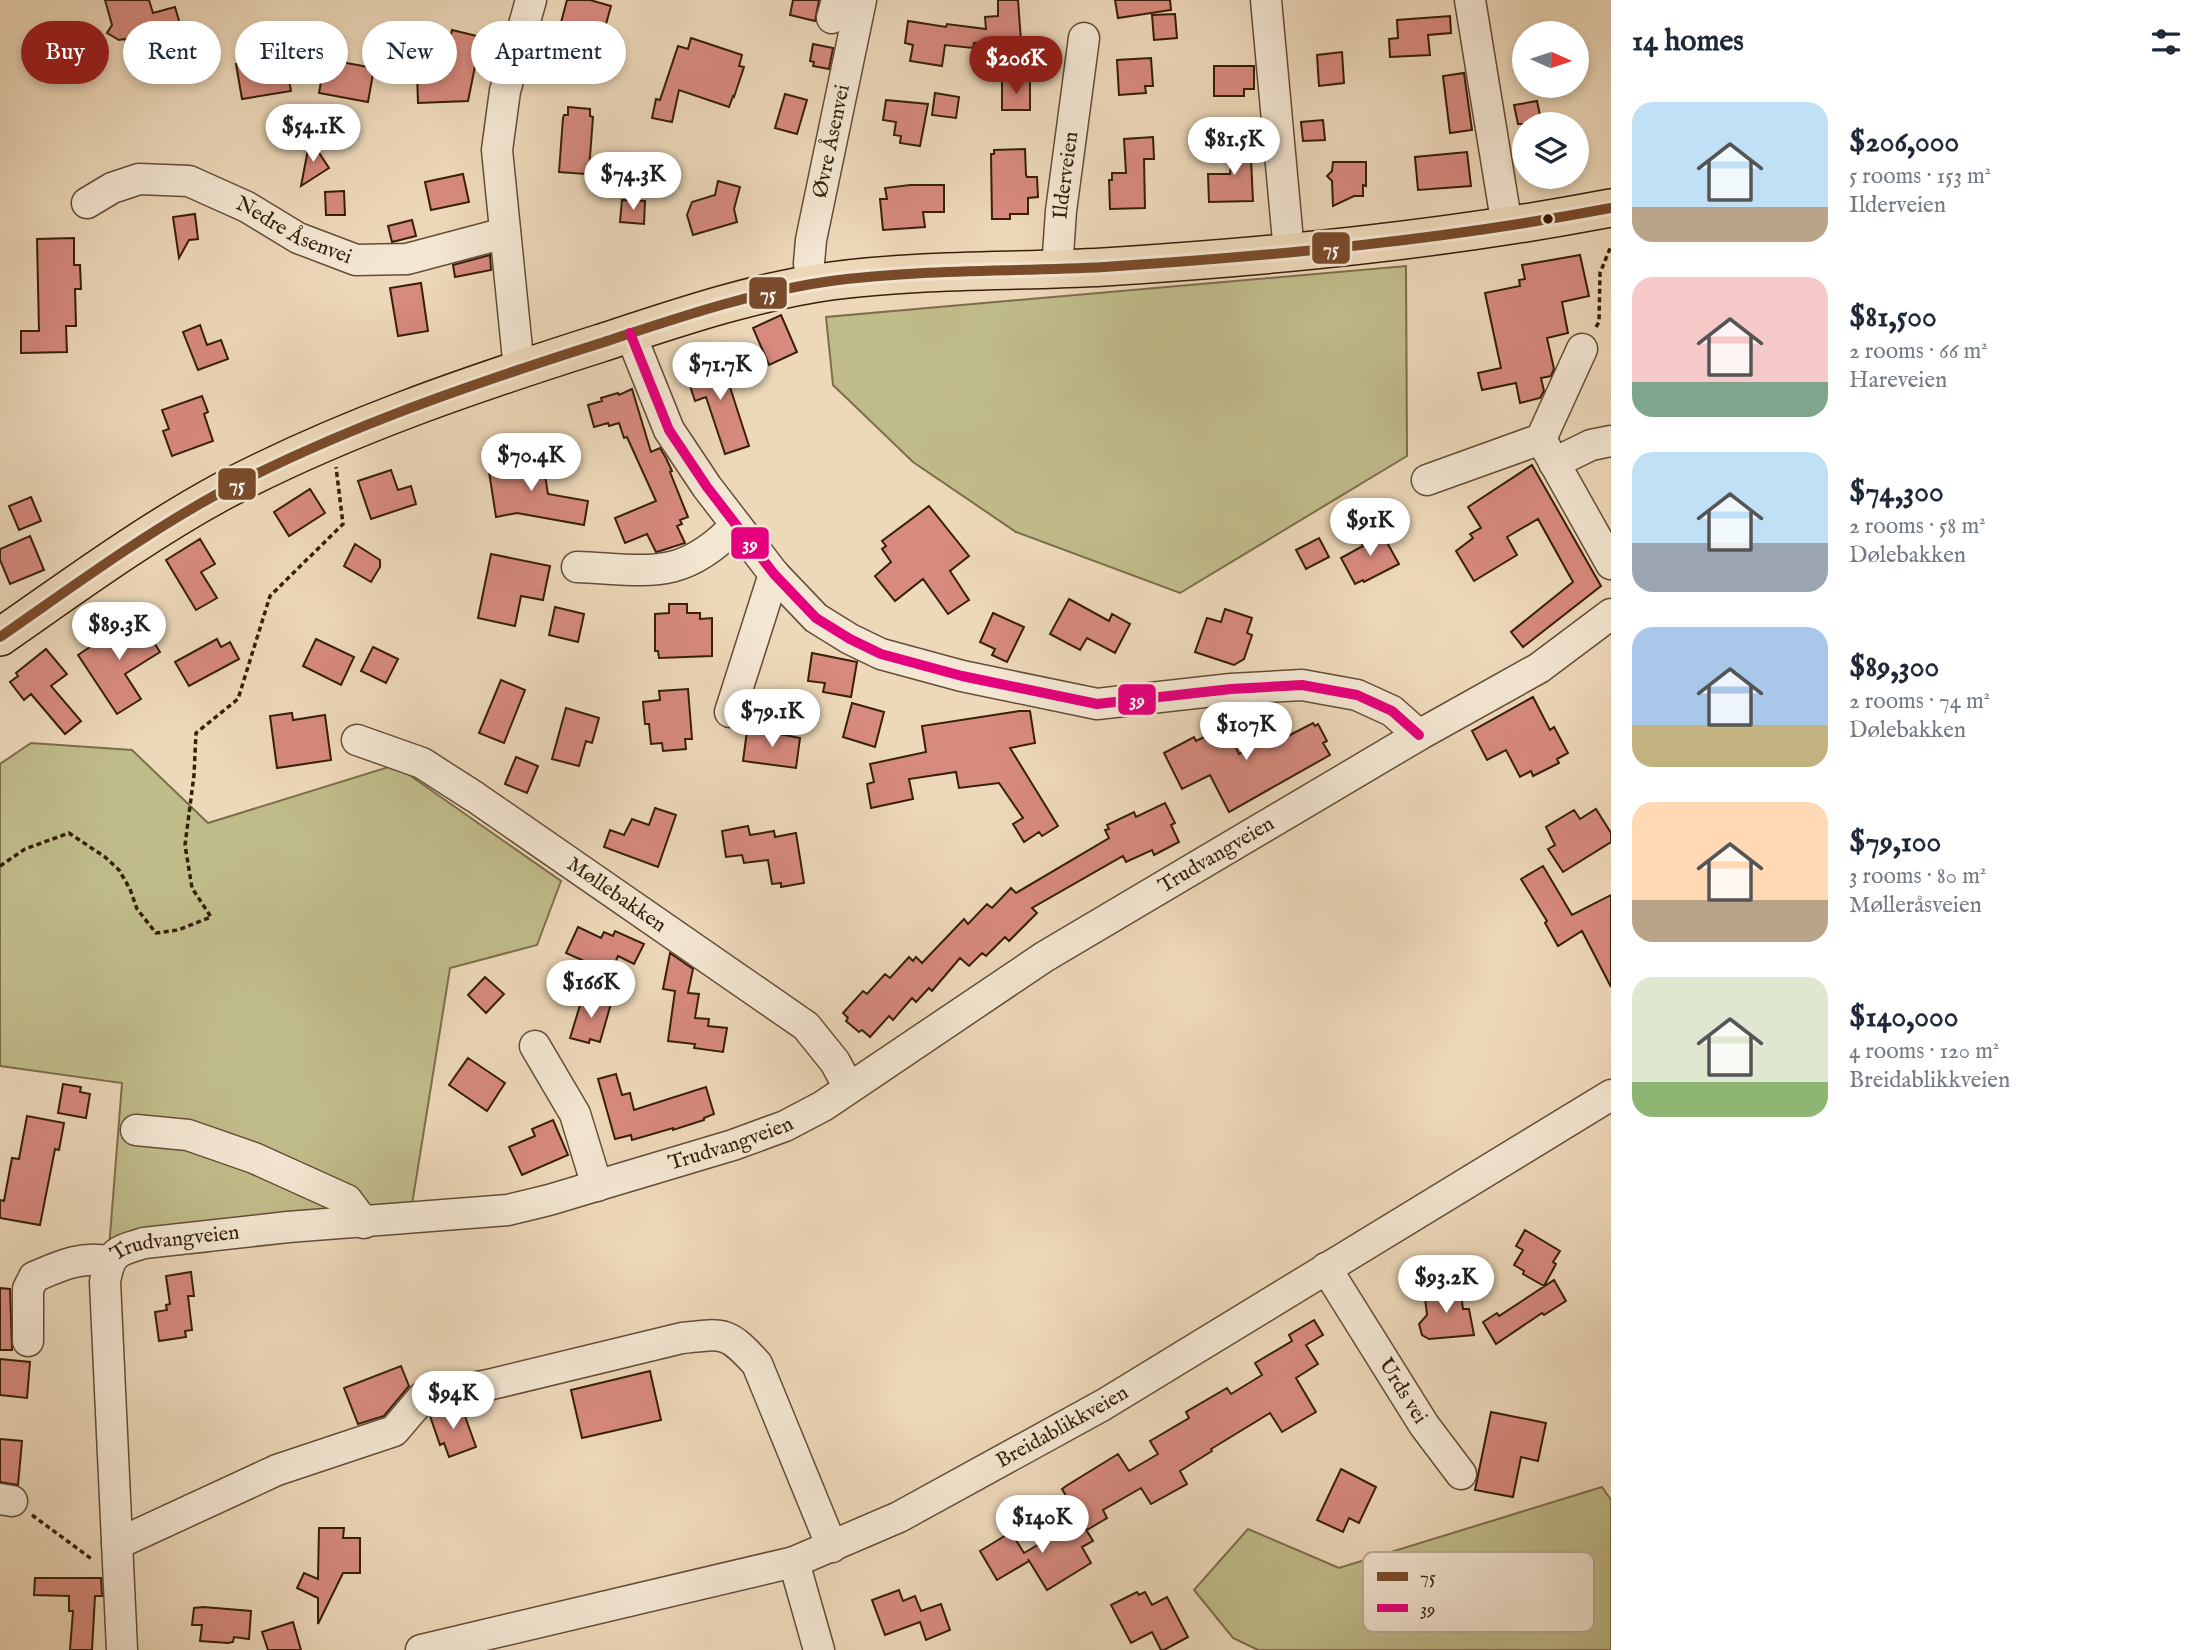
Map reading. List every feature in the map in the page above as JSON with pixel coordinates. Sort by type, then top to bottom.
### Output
[{"type":"main road","points":[[0,636],[182,514],[248,479],[330,441],[519,369],[731,303],[811,284],[909,273],[1057,269],[1399,242],[1611,208]]},
{"type":"street","points":[[519,369],[497,150],[505,90],[531,0]]},
{"type":"street","name":"Øvre Åsenvei","points":[[811,284],[811,240],[861,0]]},
{"type":"street","points":[[1266,0],[1289,252]]},
{"type":"street","points":[[1470,0],[1507,226]]},
{"type":"street","name":"Ilderveien","points":[[1057,269],[1061,211],[1084,38]]},
{"type":"street","name":"Nedre Åsenvei","points":[[87,202],[112,188],[139,179],[189,181],[247,206],[298,238],[356,260],[407,259],[505,233]]},
{"type":"street","points":[[630,333],[669,429],[707,487],[774,574],[816,618],[850,639],[881,654],[962,676],[1097,704],[1231,689],[1302,685],[1357,695],[1392,711],[1419,735]]},
{"type":"street","points":[[1582,349],[1548,451],[1611,564]]},
{"type":"street","points":[[1427,480],[1548,451],[1611,441]]},
{"type":"street","points":[[577,567],[657,570],[681,565],[700,557],[719,543],[736,525]]},
{"type":"street","points":[[730,712],[774,574]]},
{"type":"street","name":"Trudvangveien","points":[[122,1650],[105,1282],[108,1261],[123,1249],[144,1243],[288,1227],[364,1223],[508,1209],[597,1186],[733,1145],[785,1126],[823,1106],[1044,957],[1419,735],[1539,668],[1611,614]]},
{"type":"street","name":"Møllebakken","points":[[357,740],[422,762],[806,1026],[835,1062],[849,1088]]},
{"type":"street","points":[[535,1046],[575,1114],[597,1186]]},
{"type":"street","name":"Breidablikkveien","points":[[422,1650],[794,1562],[899,1517],[1102,1405],[1611,1095]]},
{"type":"street","points":[[136,1130],[188,1135],[254,1158],[346,1200],[364,1223]]},
{"type":"street","points":[[28,1341],[28,1290],[34,1277],[76,1260],[93,1258],[108,1261]]},
{"type":"street","name":"Urds vei","points":[[1326,1268],[1424,1425],[1461,1475]]},
{"type":"street","points":[[117,1556],[277,1470],[394,1431],[423,1397],[488,1385],[682,1338],[714,1335],[736,1341],[757,1364],[832,1547]]},
{"type":"street","points":[[794,1562],[819,1650]]},
{"type":"path","points":[[1582,349],[1599,322],[1600,273],[1611,246]]},
{"type":"path","points":[[0,866],[25,849],[69,833],[119,870],[137,909],[156,933],[178,930],[211,917],[192,888],[185,845],[194,775],[196,733],[238,699],[270,596],[342,524],[339,480],[330,441]]},
{"type":"path","points":[[6,1500],[100,1566],[117,1556]]},
{"type":"shaded area","points":[[1406,266],[1407,456],[1180,593],[1016,532],[913,462],[833,385],[826,317]]},
{"type":"shaded area","points":[[31,743],[132,750],[208,823],[395,765],[561,881],[537,945],[450,968],[410,1217],[288,1227],[207,1252],[108,1261],[122,1083],[0,1066],[0,764]]},
{"type":"shaded area","points":[[1602,1487],[1611,1500],[1611,1650],[1258,1650],[1233,1638],[1194,1590],[1248,1529],[1339,1568],[1363,1561],[1363,1632],[1594,1632],[1594,1552],[1391,1552]]},
{"type":"building","points":[[105,0],[149,0],[153,13],[175,7],[179,21],[123,21],[123,39],[119,40],[109,34],[112,25]]},
{"type":"building","points":[[567,0],[590,0],[611,6],[607,21],[561,21]]},
{"type":"building","points":[[793,0],[819,0],[815,21],[790,15]]},
{"type":"building","points":[[998,0],[1018,0],[1021,41],[974,43],[973,48],[945,45],[942,66],[910,61],[913,45],[905,43],[908,21],[986,29],[985,17],[998,16]]},
{"type":"building","points":[[1115,0],[1170,0],[1171,10],[1118,18]]},
{"type":"building","points":[[1175,14],[1177,38],[1154,40],[1152,15]]},
{"type":"building","points":[[1450,16],[1451,33],[1428,35],[1430,55],[1390,57],[1389,39],[1398,38],[1397,20]]},
{"type":"building","points":[[457,31],[471,35],[471,84],[468,101],[418,103],[417,84],[457,84]]},
{"type":"building","points":[[691,38],[742,55],[739,66],[744,67],[734,97],[729,107],[679,90],[672,122],[652,118],[656,99],[660,100],[678,46],[688,49]]},
{"type":"building","points":[[813,44],[833,48],[829,69],[813,66],[814,62],[810,61]]},
{"type":"building","points":[[1342,52],[1344,83],[1319,86],[1317,55]]},
{"type":"building","points":[[1151,58],[1153,86],[1145,86],[1146,93],[1119,95],[1117,60]]},
{"type":"building","points":[[348,63],[362,66],[362,84],[371,84],[368,102],[319,93],[321,84],[348,84]]},
{"type":"building","points":[[1214,66],[1254,66],[1254,89],[1244,89],[1244,96],[1214,96]]},
{"type":"building","points":[[1464,73],[1472,130],[1450,133],[1443,76]]},
{"type":"building","points":[[1002,81],[1030,81],[1030,110],[1002,110]]},
{"type":"building","points":[[239,84],[290,84],[291,91],[242,99]]},
{"type":"building","points":[[935,93],[959,97],[956,118],[932,115]]},
{"type":"building","points":[[785,94],[807,100],[797,134],[775,128]]},
{"type":"building","points":[[886,100],[928,104],[920,146],[900,143],[901,136],[894,135],[896,122],[883,120]]},
{"type":"building","points":[[1537,101],[1539,112],[1515,112],[1514,105]]},
{"type":"building","points":[[568,107],[590,109],[590,116],[593,117],[589,170],[587,169],[586,174],[559,172],[563,118],[568,115]]},
{"type":"building","points":[[1323,120],[1325,140],[1303,141],[1301,122]]},
{"type":"building","points":[[1153,137],[1154,159],[1144,159],[1145,208],[1110,209],[1109,180],[1112,180],[1112,173],[1126,173],[1124,139]]},
{"type":"building","points":[[1234,138],[1250,139],[1253,201],[1209,202],[1208,174],[1230,174]]},
{"type":"building","points":[[310,139],[329,168],[301,186]]},
{"type":"building","points":[[1025,149],[1026,175],[1037,177],[1038,197],[1028,198],[1028,214],[1010,214],[1010,219],[992,219],[991,154],[994,154],[994,150]]},
{"type":"building","points":[[1467,152],[1471,186],[1418,190],[1415,157]]},
{"type":"building","points":[[1333,162],[1366,162],[1366,186],[1363,185],[1363,196],[1354,196],[1333,206],[1332,181],[1327,176],[1332,171]]},
{"type":"building","points":[[463,174],[469,202],[431,210],[425,182]]},
{"type":"building","points":[[718,181],[740,187],[734,209],[737,222],[693,235],[687,215],[692,202],[715,195]]},
{"type":"building","points":[[944,185],[944,212],[923,212],[925,227],[883,230],[880,199],[887,199],[885,188]]},
{"type":"building","points":[[344,191],[345,215],[326,215],[325,192]]},
{"type":"building","points":[[622,200],[645,201],[644,224],[620,222]]},
{"type":"building","points":[[195,214],[198,239],[189,240],[179,258],[173,217]]},
{"type":"building","points":[[412,220],[416,236],[392,242],[388,226]]},
{"type":"building","points":[[74,238],[74,265],[80,265],[81,289],[75,289],[76,326],[66,326],[67,352],[21,353],[21,331],[39,331],[37,239]]},
{"type":"building","points":[[490,255],[491,270],[455,277],[453,265]]},
{"type":"building","points":[[1580,255],[1589,296],[1562,302],[1568,333],[1547,338],[1554,369],[1551,376],[1541,378],[1544,391],[1540,398],[1520,403],[1516,383],[1482,390],[1478,373],[1501,368],[1485,293],[1520,286],[1519,280],[1525,279],[1522,265]]},
{"type":"building","points":[[421,283],[428,331],[398,336],[390,288]]},
{"type":"building","points":[[781,315],[797,352],[769,365],[753,328]]},
{"type":"building","points":[[200,325],[207,345],[221,340],[228,359],[198,370],[183,332]]},
{"type":"building","points":[[730,360],[736,379],[728,381],[749,446],[725,454],[706,397],[695,401],[685,371],[710,363],[711,367]]},
{"type":"building","points":[[632,389],[651,452],[660,448],[666,458],[688,517],[680,520],[682,524],[677,526],[685,543],[656,552],[647,534],[625,543],[615,518],[656,501],[619,423],[594,427],[588,405],[602,401],[601,398],[618,393],[619,395]]},
{"type":"building","points":[[202,396],[208,412],[204,414],[213,441],[172,456],[163,431],[169,429],[162,410]]},
{"type":"building","points":[[542,457],[548,494],[588,501],[584,525],[517,513],[496,517],[488,465]]},
{"type":"building","points":[[1532,465],[1601,586],[1523,647],[1511,632],[1573,582],[1538,519],[1507,537],[1517,555],[1474,581],[1456,551],[1473,538],[1470,534],[1481,528],[1468,507]]},
{"type":"building","points":[[391,470],[398,490],[411,486],[416,504],[371,519],[358,481]]},
{"type":"building","points":[[310,489],[325,513],[289,536],[274,512]]},
{"type":"building","points":[[31,497],[41,521],[19,530],[9,506]]},
{"type":"building","points":[[929,506],[969,556],[950,571],[969,600],[948,614],[923,579],[895,601],[875,576],[891,562],[882,549],[886,546],[882,541]]},
{"type":"building","points":[[1379,528],[1399,564],[1355,584],[1341,558],[1363,546],[1358,538]]},
{"type":"building","points":[[30,536],[44,570],[10,584],[0,560],[0,549]]},
{"type":"building","points":[[1319,538],[1329,557],[1306,569],[1296,550]]},
{"type":"building","points":[[200,539],[215,564],[201,572],[217,598],[196,610],[166,560]]},
{"type":"building","points":[[355,544],[380,560],[380,567],[371,582],[344,566]]},
{"type":"building","points":[[491,554],[550,566],[543,600],[521,596],[515,626],[478,618]]},
{"type":"building","points":[[1069,599],[1109,621],[1112,614],[1130,624],[1115,653],[1087,638],[1080,650],[1050,634]]},
{"type":"building","points":[[669,604],[687,604],[687,613],[700,613],[700,619],[712,618],[712,656],[659,658],[658,651],[655,651],[655,614],[669,613]]},
{"type":"building","points":[[555,607],[584,614],[578,642],[549,635]]},
{"type":"building","points":[[1225,609],[1252,618],[1247,633],[1252,635],[1244,659],[1234,665],[1195,652],[1207,618],[1221,622]]},
{"type":"building","points":[[993,613],[1024,627],[1007,662],[992,655],[995,649],[980,642]]},
{"type":"building","points":[[137,616],[160,652],[125,674],[141,699],[117,714],[78,655]]},
{"type":"building","points":[[217,639],[221,647],[230,642],[239,659],[189,686],[175,662]]},
{"type":"building","points":[[316,639],[354,657],[341,685],[303,666]]},
{"type":"building","points":[[373,647],[398,659],[386,683],[361,671]]},
{"type":"building","points":[[46,649],[67,674],[51,686],[81,721],[65,734],[31,694],[24,700],[10,682],[18,676],[16,673]]},
{"type":"building","points":[[812,653],[857,662],[851,697],[823,692],[825,683],[808,681]]},
{"type":"building","points":[[501,680],[525,690],[504,743],[479,733]]},
{"type":"building","points":[[688,689],[692,739],[685,739],[686,749],[663,751],[662,743],[651,744],[649,724],[645,724],[643,702],[660,700],[659,691]]},
{"type":"building","points":[[1533,697],[1550,730],[1554,727],[1568,753],[1557,759],[1559,763],[1533,776],[1531,771],[1520,777],[1506,750],[1487,760],[1472,731]]},
{"type":"building","points":[[852,703],[884,712],[875,747],[843,737]]},
{"type":"building","points":[[566,708],[599,718],[592,743],[586,741],[579,766],[552,759]]},
{"type":"building","points":[[1030,711],[1035,743],[1010,748],[1058,826],[1042,836],[1039,832],[1024,842],[1013,824],[1023,818],[999,783],[959,788],[956,772],[909,779],[913,799],[871,808],[867,784],[874,782],[870,764],[926,752],[922,726]]},
{"type":"building","points":[[292,713],[293,720],[325,715],[331,760],[277,768],[270,716]]},
{"type":"building","points":[[1313,723],[1315,726],[1318,724],[1327,741],[1323,743],[1330,755],[1229,812],[1210,775],[1182,789],[1164,753],[1194,737],[1196,741],[1221,729],[1223,732],[1227,730],[1239,754],[1286,731],[1288,736]]},
{"type":"building","points":[[760,730],[800,738],[796,768],[743,761],[747,731]]},
{"type":"building","points":[[516,757],[538,766],[527,793],[505,784]]},
{"type":"building","points":[[1165,803],[1175,823],[1171,825],[1179,842],[1154,855],[1152,850],[1126,862],[1123,856],[1032,908],[1037,913],[1009,941],[1005,937],[986,956],[982,953],[969,966],[960,958],[932,991],[929,988],[916,1002],[912,998],[893,1020],[889,1016],[870,1037],[846,1021],[848,1018],[843,1013],[863,991],[867,994],[885,974],[890,978],[909,957],[913,961],[916,957],[922,963],[964,919],[968,924],[987,904],[992,908],[1011,888],[1016,893],[1109,838],[1105,830],[1109,829],[1107,825],[1134,812],[1136,817]]},
{"type":"building","points":[[655,808],[676,815],[658,867],[604,847],[610,830],[624,835],[632,819],[649,825]]},
{"type":"building","points":[[1596,809],[1611,833],[1611,842],[1563,872],[1548,849],[1555,845],[1546,827],[1574,810],[1580,819]]},
{"type":"building","points":[[748,826],[750,835],[774,831],[775,837],[796,833],[804,883],[781,887],[781,883],[772,884],[768,860],[744,863],[742,855],[726,857],[722,831]]},
{"type":"building","points":[[1543,866],[1572,915],[1611,895],[1611,987],[1582,931],[1558,946],[1545,923],[1547,921],[1521,879]]},
{"type":"building","points":[[578,927],[601,938],[604,932],[613,936],[615,931],[644,944],[634,964],[618,956],[611,973],[566,953]]},
{"type":"building","points":[[670,953],[693,969],[688,993],[699,994],[695,1018],[709,1019],[708,1026],[727,1028],[723,1052],[694,1048],[695,1044],[668,1041],[675,991],[663,989]]},
{"type":"building","points":[[485,977],[504,994],[486,1013],[468,995]]},
{"type":"building","points":[[591,994],[612,1000],[600,1042],[590,1039],[589,1043],[570,1038],[581,1002],[589,1004]]},
{"type":"building","points":[[468,1058],[505,1083],[487,1111],[449,1085]]},
{"type":"building","points":[[616,1074],[622,1095],[630,1093],[634,1110],[706,1087],[714,1114],[673,1130],[632,1140],[631,1135],[615,1139],[598,1079]]},
{"type":"building","points":[[63,1084],[81,1087],[80,1092],[90,1094],[86,1118],[58,1113]]},
{"type":"building","points":[[27,1116],[64,1123],[59,1150],[55,1149],[40,1225],[0,1218],[0,1200],[4,1201],[12,1158],[19,1159]]},
{"type":"building","points":[[553,1120],[568,1155],[522,1175],[509,1147],[535,1136],[532,1129]]},
{"type":"building","points":[[1525,1230],[1560,1251],[1544,1286],[1523,1274],[1524,1271],[1514,1265],[1523,1250],[1516,1246]]},
{"type":"building","points":[[191,1272],[194,1296],[188,1296],[192,1330],[185,1331],[186,1337],[159,1341],[155,1312],[167,1310],[166,1305],[170,1304],[166,1276]]},
{"type":"building","points":[[1554,1280],[1566,1301],[1544,1315],[1542,1313],[1496,1344],[1483,1322],[1497,1313],[1499,1316]]},
{"type":"building","points":[[1460,1286],[1463,1309],[1469,1309],[1474,1335],[1429,1339],[1422,1335],[1419,1324],[1427,1315],[1424,1290]]},
{"type":"building","points":[[0,1288],[10,1289],[12,1350],[0,1350]]},
{"type":"building","points":[[1314,1320],[1323,1335],[1306,1345],[1318,1364],[1296,1378],[1316,1412],[1282,1432],[1270,1413],[1180,1471],[1187,1484],[1151,1504],[1141,1488],[1103,1510],[1107,1518],[1087,1530],[1062,1489],[1118,1454],[1129,1471],[1158,1454],[1150,1441],[1189,1418],[1186,1412],[1227,1388],[1231,1394],[1262,1375],[1255,1363],[1292,1341],[1289,1335]]},
{"type":"building","points":[[0,1359],[30,1362],[27,1398],[0,1395]]},
{"type":"building","points":[[401,1366],[409,1386],[384,1416],[358,1424],[344,1388]]},
{"type":"building","points":[[650,1371],[661,1420],[582,1438],[571,1390]]},
{"type":"building","points":[[462,1408],[476,1447],[449,1457],[444,1443],[440,1445],[430,1416],[432,1413]]},
{"type":"building","points":[[1491,1412],[1546,1423],[1538,1461],[1521,1457],[1513,1497],[1475,1490]]},
{"type":"building","points":[[0,1439],[22,1441],[18,1485],[0,1482]]},
{"type":"building","points":[[1341,1469],[1376,1487],[1359,1523],[1349,1518],[1343,1532],[1317,1520]]},
{"type":"building","points":[[1080,1520],[1093,1541],[1082,1547],[1091,1563],[1047,1590],[1028,1559],[1029,1561],[997,1580],[980,1551],[1011,1532],[1024,1553]]},
{"type":"building","points":[[319,1528],[344,1528],[343,1538],[360,1538],[360,1573],[343,1573],[318,1624],[318,1598],[297,1588],[304,1573],[318,1579]]},
{"type":"building","points":[[35,1578],[101,1578],[102,1596],[95,1596],[92,1650],[70,1650],[73,1611],[69,1611],[69,1596],[34,1595]]},
{"type":"building","points":[[899,1590],[903,1601],[915,1596],[921,1611],[941,1604],[950,1630],[926,1640],[920,1622],[885,1635],[872,1600]]},
{"type":"building","points":[[1137,1592],[1139,1595],[1145,1592],[1152,1605],[1167,1597],[1188,1637],[1164,1650],[1161,1650],[1152,1632],[1131,1643],[1111,1605]]},
{"type":"building","points":[[194,1608],[251,1611],[249,1639],[234,1637],[233,1642],[228,1643],[200,1641],[202,1625],[192,1625]]},
{"type":"building","points":[[293,1622],[301,1650],[268,1650],[262,1632]]},
{"type":"transit line","name":"75","points":[[0,637],[192,508],[313,447],[504,375],[658,324],[744,299],[802,286],[865,277],[1104,267],[1358,245],[1485,229],[1611,208]]},
{"type":"transit line","name":"39","points":[[630,333],[669,430],[707,487],[774,574],[816,618],[850,639],[881,654],[962,676],[1097,704],[1231,689],[1302,685],[1357,695],[1392,711],[1419,735]]}]
